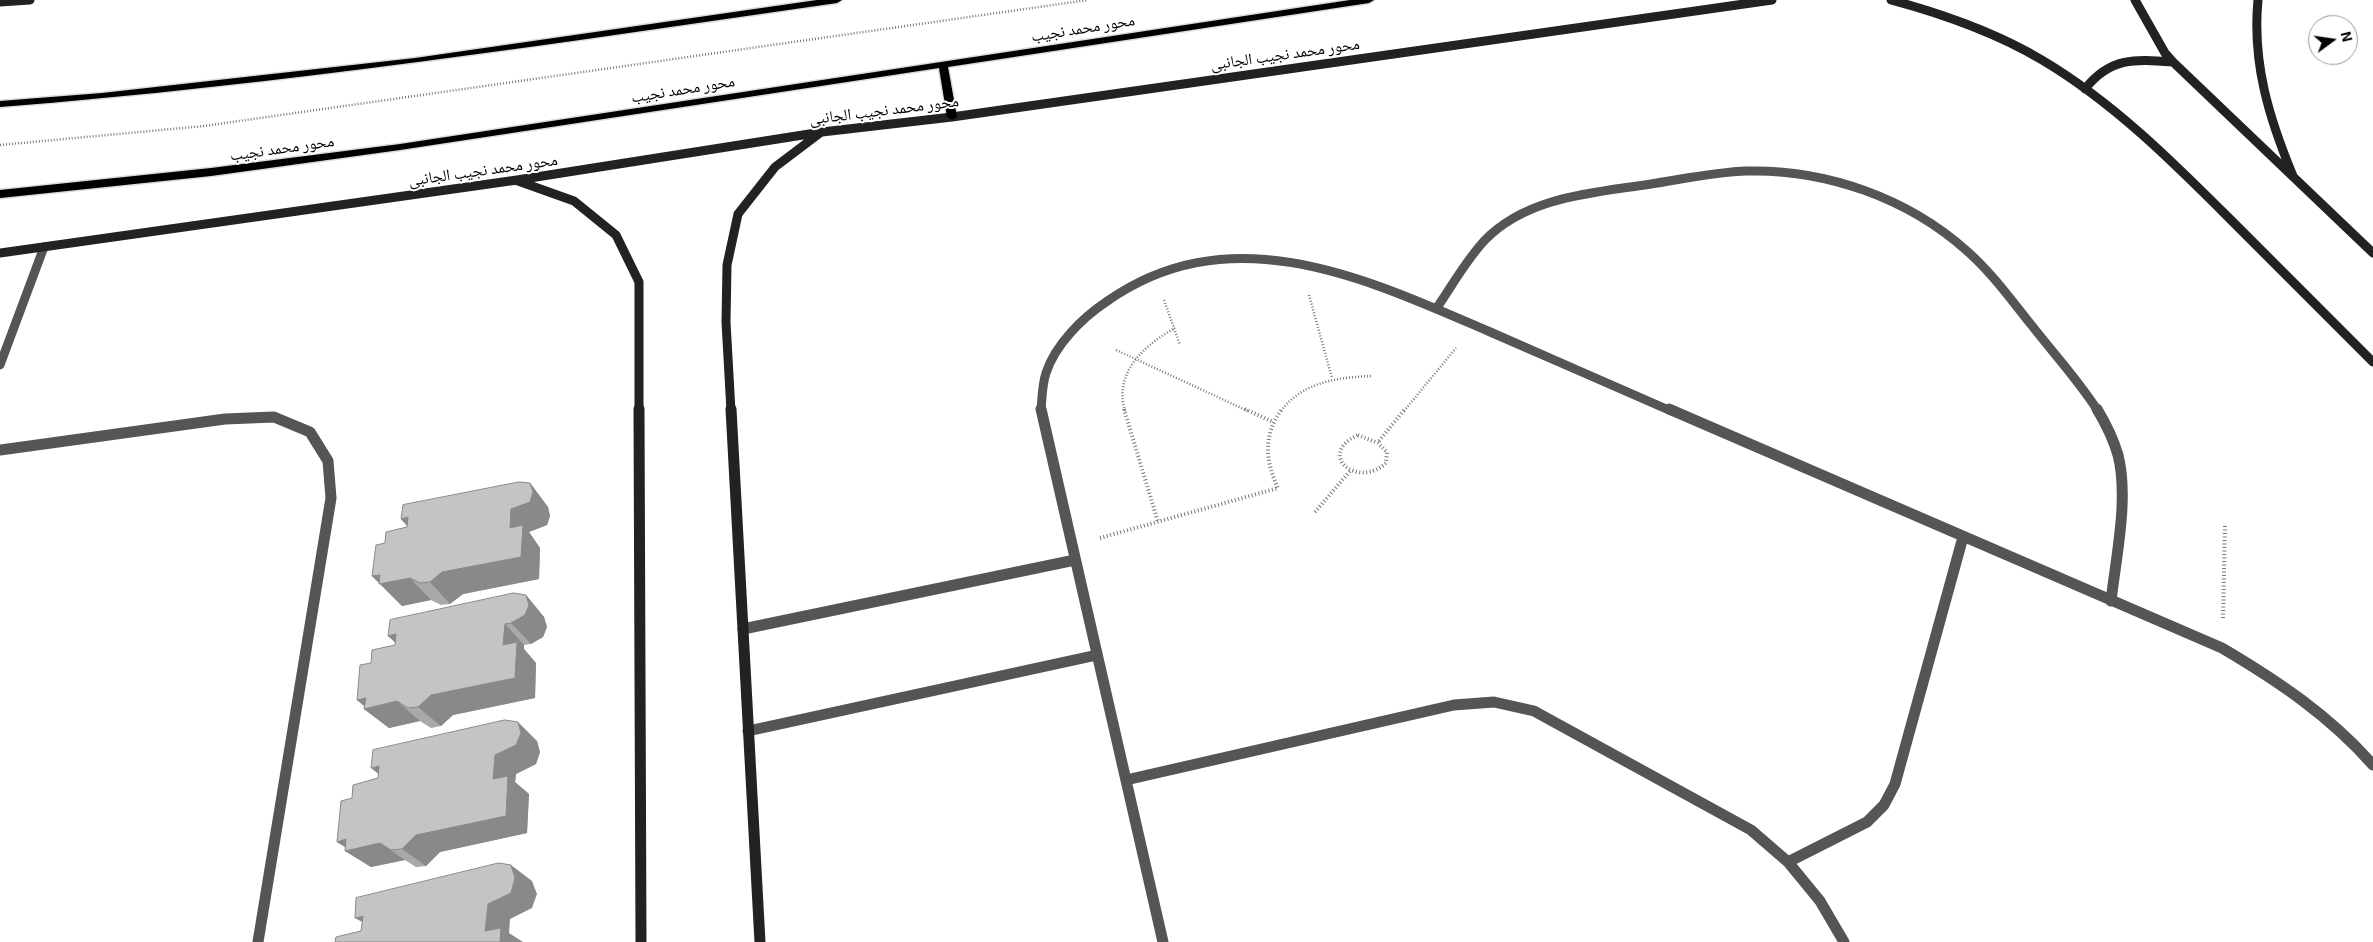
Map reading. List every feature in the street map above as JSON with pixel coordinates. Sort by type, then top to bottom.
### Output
[{"type":"main road","points":[[0,104],[102,96],[415,61],[837,0]]},
{"type":"main road","name":"محور محمد نجيب","points":[[0,194],[211,172],[400,147],[1368,0]]},
{"type":"main road","points":[[943,65],[952,117]]},
{"type":"street","points":[[0,2],[30,0]]},
{"type":"street","name":"محور محمد نجيب الجانبى","points":[[0,253],[517,180],[822,132],[952,117],[1772,0]]},
{"type":"street","points":[[1891,0],[1923,8],[2005,42],[2041,59],[2085,89],[2157,146],[2373,362]]},
{"type":"street","points":[[2135,0],[2165,53],[2173,62],[2296,182],[2373,253]]},
{"type":"street","points":[[2258,0],[2254,41],[2258,73],[2266,107],[2296,182]]},
{"type":"street","points":[[2085,89],[2095,74],[2115,63],[2141,59],[2173,62]]},
{"type":"street","points":[[760,942],[726,322],[727,265],[738,214],[775,167],[822,132]]},
{"type":"street","points":[[1436,310],[1484,241],[1506,221],[1534,207],[1566,198],[1697,176],[1750,170],[1795,173],[1842,183],[1887,199],[1930,222],[1967,251],[2018,308],[2092,402],[2108,428],[2118,455],[2121,482],[2111,601]]},
{"type":"street","points":[[517,180],[574,201],[616,235],[639,282],[641,942]]},
{"type":"street","points":[[0,365],[44,247]]},
{"type":"street","points":[[1163,942],[1040,413],[1045,375],[1063,342],[1088,314],[1118,291],[1154,274],[1201,261],[1240,258],[1300,263],[1355,277],[1474,326],[2222,648],[2272,678],[2320,713],[2373,765]]},
{"type":"street","points":[[0,450],[225,419],[274,417],[310,432],[328,461],[332,498],[258,942]]},
{"type":"street","points":[[1788,862],[1867,822],[1884,805],[1895,784],[1962,537]]},
{"type":"street","points":[[743,629],[1075,560]]},
{"type":"street","points":[[748,731],[1097,655]]},
{"type":"street","points":[[1126,780],[1454,705],[1494,702],[1534,711],[1752,830],[1788,862],[1820,901],[1844,942]]},
{"type":"path","points":[[0,145],[214,125],[1088,0]]},
{"type":"path","points":[[1300,263],[1332,378]]},
{"type":"path","points":[[1154,274],[1180,345]]},
{"type":"path","points":[[1380,442],[1474,326]]},
{"type":"path","points":[[1158,522],[1123,405],[1122,388],[1126,373],[1134,358],[1145,346],[1175,328]]},
{"type":"path","points":[[1116,350],[1273,422]]},
{"type":"path","points":[[1072,546],[1278,488],[1269,466],[1267,444],[1273,422],[1287,402],[1307,387],[1332,378],[1372,376]]},
{"type":"path","points":[[1358,435],[1370,436],[1380,442],[1386,450],[1387,459],[1382,468],[1373,473],[1361,474],[1350,471],[1342,463],[1338,454],[1340,445],[1348,438],[1358,435]]},
{"type":"path","points":[[1315,512],[1350,471]]},
{"type":"path","points":[[2222,648],[2226,525]]},
{"type":"building","points":[[519,482],[530,483],[533,492],[530,502],[511,509],[510,528],[523,525],[521,557],[442,572],[430,582],[420,583],[410,578],[379,584],[380,575],[372,576],[376,545],[385,543],[386,532],[407,527],[408,517],[401,519],[403,505]]},
{"type":"building","points":[[514,593],[526,595],[529,605],[525,615],[511,623],[505,624],[503,645],[517,642],[515,678],[431,695],[418,707],[408,708],[397,701],[364,709],[366,698],[357,700],[360,665],[371,663],[372,650],[395,645],[396,634],[388,636],[390,620]]},
{"type":"building","points":[[505,720],[518,722],[521,733],[516,745],[495,755],[493,779],[508,776],[506,816],[416,835],[402,849],[391,850],[380,843],[345,851],[346,839],[337,842],[341,801],[352,798],[353,785],[378,778],[379,766],[371,768],[373,750]]},
{"type":"building","points":[[499,863],[511,865],[515,878],[511,893],[488,904],[485,931],[501,928],[500,942],[335,942],[336,937],[361,931],[363,916],[355,918],[356,898]]}]
